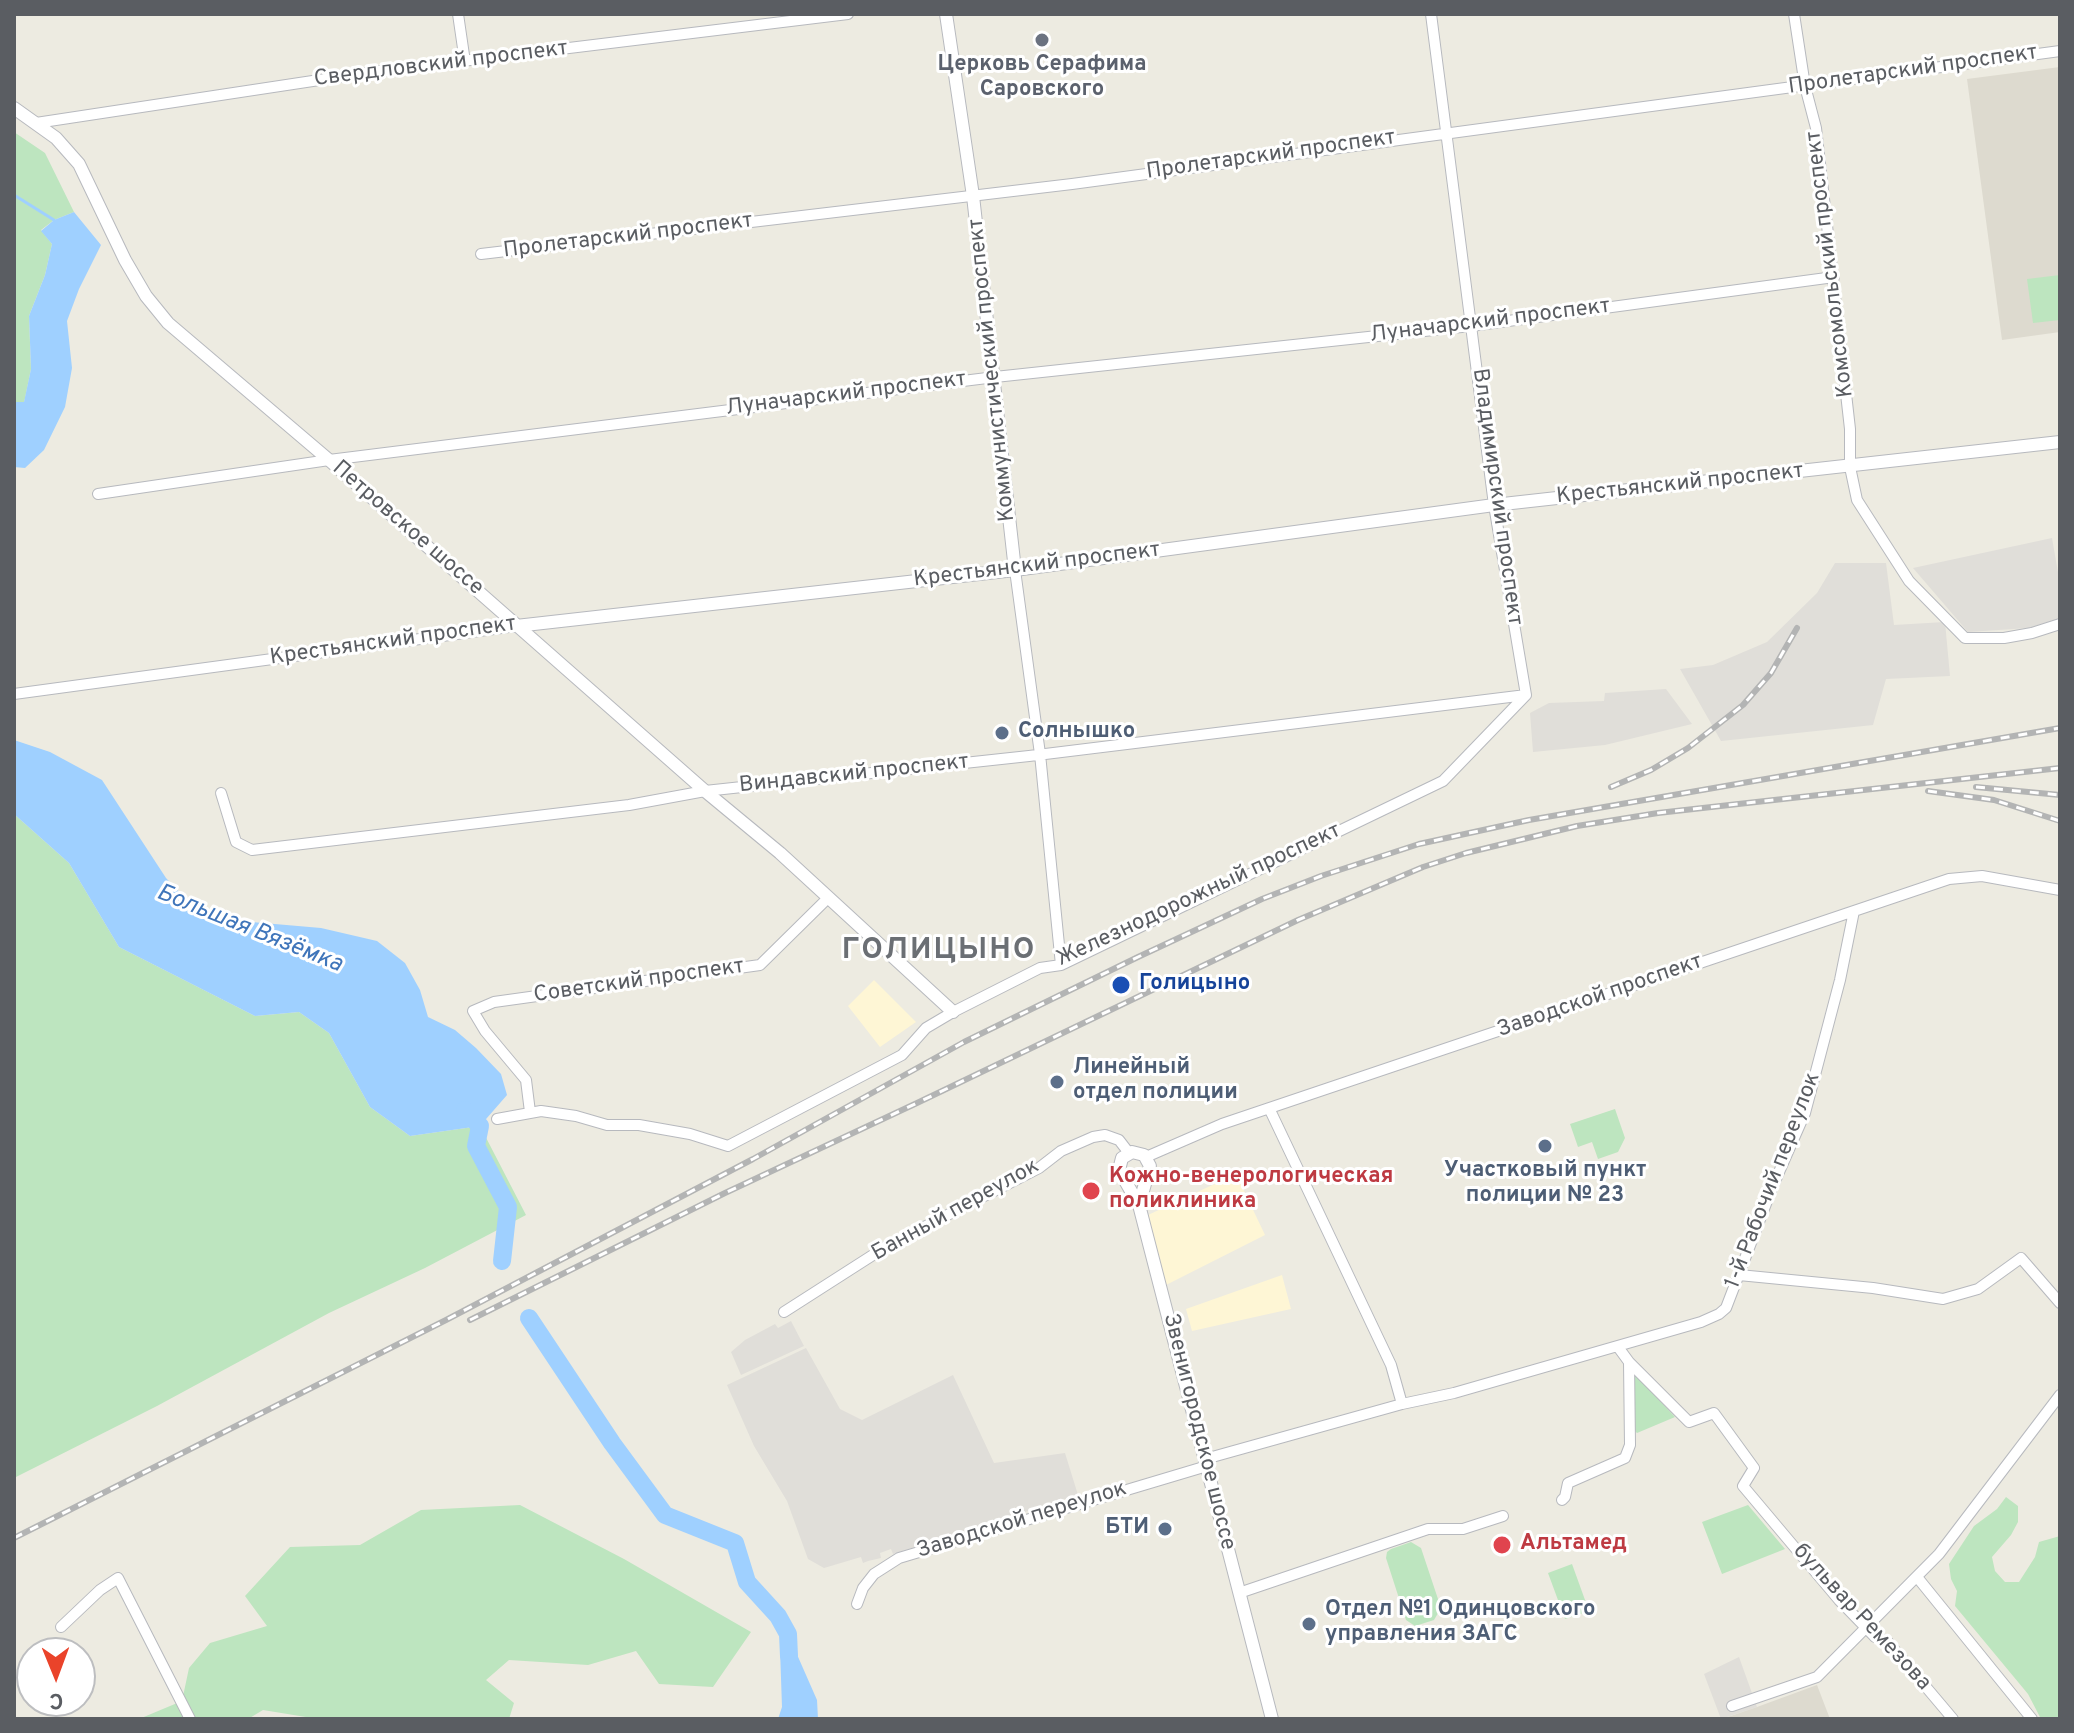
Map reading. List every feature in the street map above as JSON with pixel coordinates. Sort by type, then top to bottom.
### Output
[{"type":"street","points":[[458,14],[465,62]]},
{"type":"street","name":"Свердловский проспект","points":[[36,123],[372,72],[848,14]]},
{"type":"street","name":"Коммунистический проспект","points":[[946,14],[973,196],[995,377],[1015,570],[1040,754],[1061,965]]},
{"type":"street","name":"Владимирский проспект","points":[[1431,14],[1494,505],[1526,695]]},
{"type":"street","name":"Комсомольский проспект","points":[[1794,14],[1805,86],[1816,128],[1850,429],[1850,467]]},
{"type":"street","name":"Пролетарский проспект","points":[[481,254],[973,196],[2060,51]]},
{"type":"street","name":"Петровское шоссе","points":[[14,108],[56,138],[79,164],[125,260],[146,296],[168,323],[780,853],[953,1012]]},
{"type":"street","name":"Луначарский проспект","points":[[98,494],[329,460],[995,377],[1471,326],[1834,277]]},
{"type":"street","name":"Крестьянский проспект","points":[[14,694],[516,626],[1015,570],[1494,505],[2060,442]]},
{"type":"street","points":[[1850,467],[1857,500],[1893,559],[1909,581],[1965,638],[2004,638],[2060,624]]},
{"type":"street","name":"Виндавский проспект","points":[[221,793],[236,842],[252,850],[629,805],[705,791],[1526,695]]},
{"type":"street","name":"Железнодорожный проспект","points":[[497,1119],[530,1112],[576,1116],[607,1125],[651,1127],[690,1134],[728,1146],[902,1055],[926,1028],[953,1012],[1040,968],[1061,965],[1443,781],[1526,695]]},
{"type":"street","name":"Заводской проспект","points":[[1146,1157],[1202,1131],[1949,879],[1982,876],[2060,890]]},
{"type":"street","name":"Советский проспект","points":[[530,1112],[526,1080],[485,1031],[473,1011],[494,1002],[760,965],[828,898]]},
{"type":"street","name":"1-й Рабочий переулок","points":[[1206,1463],[1402,1404],[1454,1393],[1618,1347],[1719,1314],[1726,1308],[1772,1188],[1805,1113],[1840,980],[1854,911]]},
{"type":"street","points":[[1269,1108],[1391,1365],[1402,1404]]},
{"type":"street","name":"Банный переулок","points":[[784,1312],[887,1246],[1039,1168],[1061,1151],[1105,1135],[1119,1140],[1129,1153]]},
{"type":"street","points":[[1139,1152],[1146,1157],[1150,1169],[1139,1205],[1119,1164],[1129,1153],[1139,1152]]},
{"type":"street","points":[[1124,1178],[1135,1183],[1146,1177]]},
{"type":"street","name":"Звенигородское шоссе","points":[[1139,1205],[1272,1719]]},
{"type":"street","points":[[1739,1275],[1873,1288],[1943,1299],[1978,1289],[2021,1258],[2060,1303]]},
{"type":"street","name":"бульвар Ремезова","points":[[1618,1347],[1689,1422],[1714,1413],[1754,1468],[1743,1486],[1866,1629],[1888,1642],[1953,1719]]},
{"type":"street","points":[[1562,1500],[1568,1483],[1625,1458],[1630,1445],[1629,1362]]},
{"type":"street","points":[[1732,1706],[1817,1677],[1939,1554],[2060,1395]]},
{"type":"street","name":"Заводской переулок","points":[[857,1604],[863,1588],[874,1574],[899,1558],[1206,1463]]},
{"type":"street","points":[[1239,1593],[1428,1529],[1463,1529],[1503,1516]]},
{"type":"street","points":[[1917,1577],[2032,1719]]},
{"type":"street","points":[[61,1627],[100,1590],[118,1578],[190,1719]]},
{"type":"shaded area","points":[[2060,67],[2060,332],[2002,340],[1967,79]]},
{"type":"shaded area","points":[[2052,538],[2060,584],[2060,618],[2029,628],[1968,632],[1913,568]]},
{"type":"shaded area","points":[[1835,563],[1886,563],[1894,625],[1945,622],[1950,676],[1886,679],[1873,725],[1721,741],[1680,669],[1713,665],[1767,642],[1817,593]]},
{"type":"shaded area","points":[[1666,689],[1692,724],[1605,745],[1533,752],[1530,713],[1549,703],[1604,701],[1605,693]]},
{"type":"shaded area","points":[[874,980],[916,1022],[880,1047],[848,1006]]},
{"type":"shaded area","points":[[1236,1174],[1265,1235],[1166,1285],[1148,1215]]},
{"type":"shaded area","points":[[1282,1275],[1291,1309],[1192,1331],[1186,1309]]},
{"type":"shaded area","points":[[791,1321],[804,1346],[741,1375],[731,1352],[745,1340],[775,1324],[778,1328]]},
{"type":"shaded area","points":[[806,1348],[840,1409],[862,1420],[953,1375],[994,1463],[1065,1453],[1078,1495],[893,1554],[891,1549],[880,1553],[881,1558],[863,1563],[861,1557],[824,1568],[808,1559],[787,1501],[754,1446],[727,1385]]},
{"type":"shaded area","points":[[1739,1657],[1757,1707],[1721,1719],[1704,1674]]},
{"type":"shaded area","points":[[1817,1685],[1830,1719],[1722,1719],[1757,1707]]},
{"type":"green space","points":[[14,132],[45,153],[74,212],[54,220],[41,230],[52,244],[45,275],[29,316],[31,369],[24,403],[14,402]]},
{"type":"green space","points":[[2060,275],[2060,320],[2033,323],[2027,279]]},
{"type":"green space","points":[[14,814],[69,863],[119,947],[255,1016],[299,1012],[329,1033],[370,1107],[410,1136],[480,1126],[526,1215],[425,1268],[329,1313],[157,1406],[14,1478]]},
{"type":"green space","points":[[1615,1109],[1625,1138],[1618,1152],[1598,1159],[1592,1142],[1578,1147],[1570,1124]]},
{"type":"green space","points":[[1635,1374],[1675,1417],[1637,1433],[1632,1428],[1632,1375]]},
{"type":"green space","points":[[2006,1497],[2018,1506],[2018,1522],[1992,1557],[1995,1571],[2005,1582],[2019,1582],[2035,1557],[2039,1542],[2060,1536],[2060,1719],[2041,1719],[2028,1694],[1955,1606],[1957,1591],[1949,1564],[1974,1526],[1997,1509]]},
{"type":"green space","points":[[520,1505],[624,1559],[751,1632],[713,1687],[659,1684],[636,1651],[588,1665],[509,1660],[486,1680],[514,1703],[509,1719],[318,1719],[263,1710],[248,1719],[139,1719],[182,1701],[189,1668],[210,1643],[267,1626],[245,1596],[290,1547],[360,1545],[421,1510]]},
{"type":"green space","points":[[1748,1505],[1785,1549],[1722,1574],[1702,1522]]},
{"type":"green space","points":[[1411,1542],[1421,1548],[1441,1608],[1434,1620],[1415,1626],[1406,1620],[1386,1558],[1391,1549]]},
{"type":"green space","points":[[1572,1564],[1589,1611],[1565,1619],[1548,1573]]},
{"type":"water","points":[[74,212],[101,245],[67,321],[72,368],[65,407],[44,450],[25,468],[14,467],[14,402],[24,402],[31,369],[29,316],[45,275],[52,244],[41,231],[54,220]]},
{"type":"water","points":[[14,740],[50,752],[102,780],[166,878],[202,910],[240,921],[321,928],[377,941],[405,963],[420,990],[428,1017],[455,1030],[476,1048],[501,1074],[507,1095],[480,1126],[410,1136],[370,1107],[329,1033],[299,1012],[255,1016],[119,947],[69,863],[14,814]]},
{"type":"water","points":[[788,1634],[817,1700],[818,1719],[778,1719],[782,1707],[780,1649]]},
{"type":"waterway","name":"Большая Вязёмка","points":[[14,195],[54,220]]},
{"type":"waterway","name":"Большая Вязёмка","points":[[465,1110],[480,1126],[476,1146],[508,1207],[502,1261]]},
{"type":"waterway","name":"Большая Вязёмка","points":[[529,1318],[612,1443],[665,1515],[735,1543],[747,1582],[778,1616],[788,1634],[789,1656]]},
{"type":"railway","points":[[1611,787],[1651,770],[1688,748],[1743,705],[1771,673],[1797,628]]},
{"type":"railway","points":[[14,1538],[446,1320],[753,1159],[964,1042],[1262,899],[1419,844],[1529,820],[2060,728]]},
{"type":"railway","points":[[470,1320],[725,1193],[1298,920],[1423,867],[1466,853],[1577,826],[1658,813],[2060,768]]},
{"type":"railway","points":[[1976,787],[2060,795]]},
{"type":"railway","points":[[1928,791],[1994,800],[2060,821]]},
{"type":"place","name":"Церковь Серафима Саровского","points":[[1042,40]]},
{"type":"place","name":"Солнышко","points":[[1002,733]]},
{"type":"place","name":"Голицыно","points":[[1121,985]]},
{"type":"place","name":"Линейный отдел полиции","points":[[1057,1082]]},
{"type":"place","name":"Участковый пункт полиции № 23","points":[[1545,1146]]},
{"type":"place","name":"Кожно-венерологическая поликлиника","points":[[1091,1191]]},
{"type":"place","name":"БТИ","points":[[1165,1529]]},
{"type":"place","name":"Альтамед","points":[[1502,1545]]},
{"type":"place","name":"Отдел №1 Одинцовского управления ЗАГС","points":[[1309,1624]]},
{"type":"district","name":"ГОЛИЦЫНО","points":[[939,952]]}]
